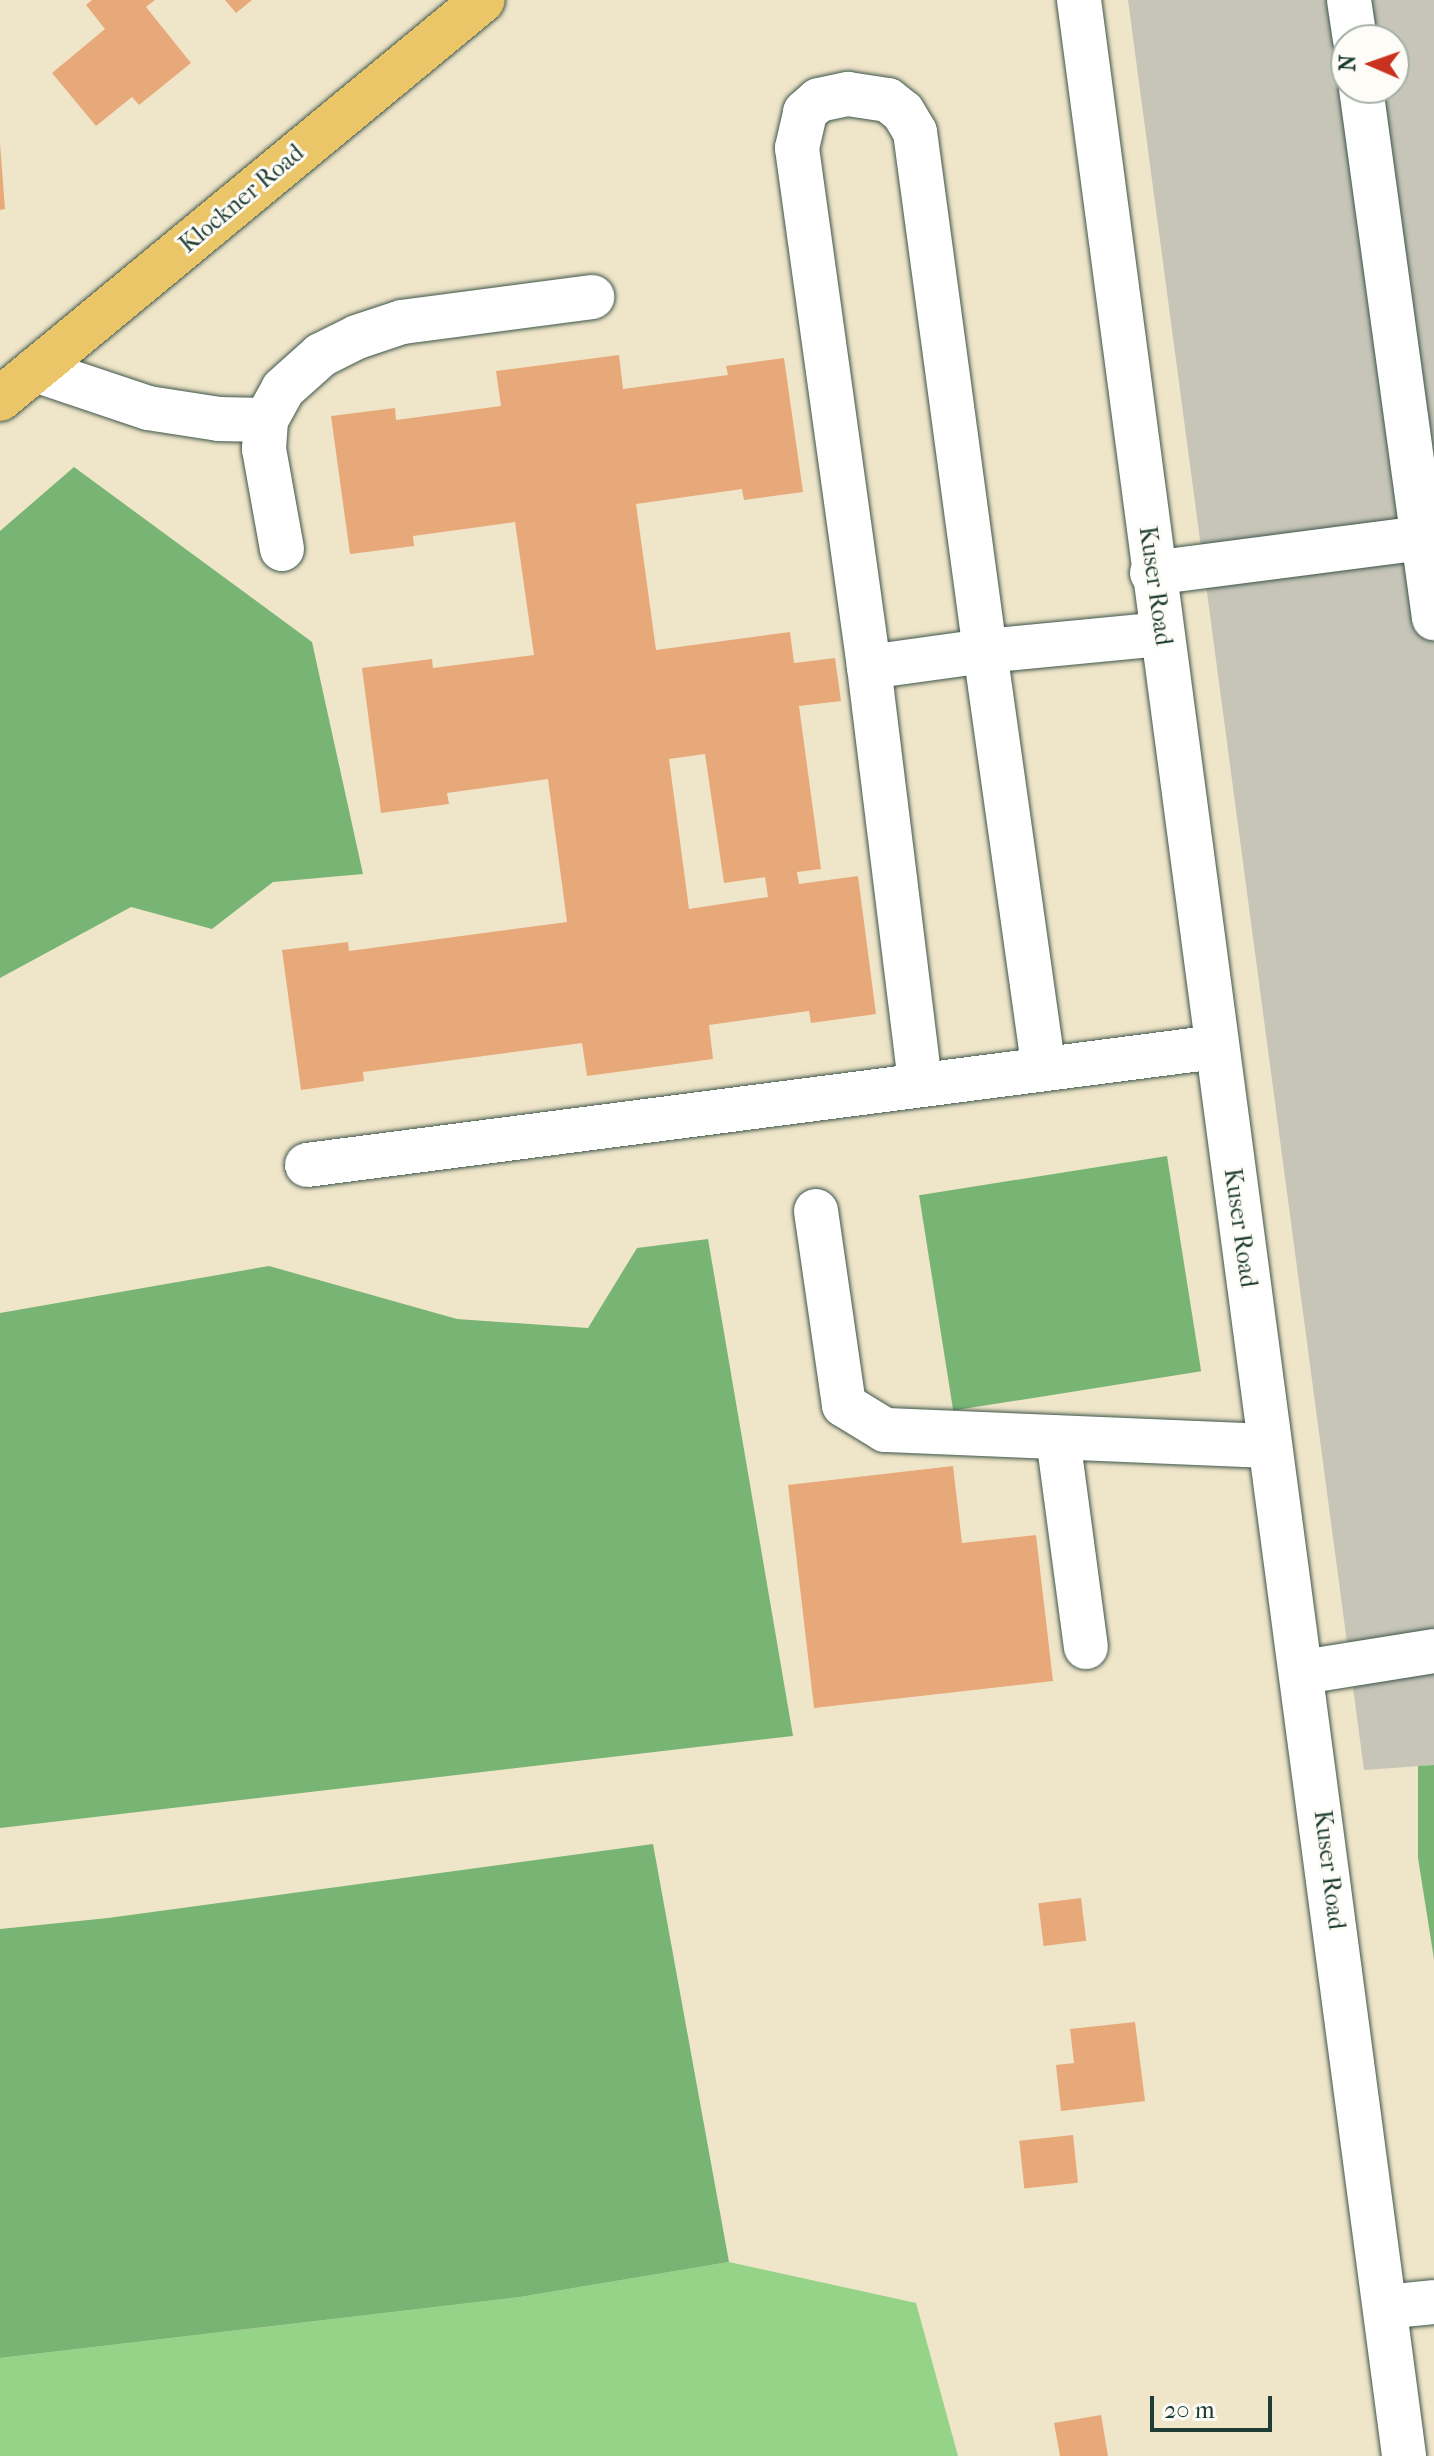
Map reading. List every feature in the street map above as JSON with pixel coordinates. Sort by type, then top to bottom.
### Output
[{"type":"main road","name":"Klockner Road","points":[[0,399],[483,0]]},
{"type":"street","name":"Kuser Road","points":[[1079,0],[1152,573],[1303,1672],[1404,2456]]},
{"type":"street","points":[[1349,0],[1353,24]]},
{"type":"street","points":[[920,1082],[869,667],[797,148],[805,112],[819,100],[848,94],[888,100],[903,112],[915,132],[1043,1066]]},
{"type":"street","points":[[1363,104],[1434,618]]},
{"type":"street","points":[[282,549],[264,449],[266,420],[283,389],[321,355],[357,337],[402,322],[592,297]]},
{"type":"street","points":[[35,370],[148,408],[219,419],[266,420]]},
{"type":"street","points":[[1152,573],[1423,538]]},
{"type":"street","points":[[869,667],[985,651],[1162,634]]},
{"type":"street","points":[[307,1165],[1043,1066],[1215,1047]]},
{"type":"street","points":[[816,1211],[844,1405],[885,1430],[1270,1446]]},
{"type":"street","points":[[1058,1438],[1086,1647]]},
{"type":"street","points":[[1303,1672],[1434,1651]]},
{"type":"street","points":[[1385,2307],[1434,2302]]},
{"type":"shaded area","points":[[1128,0],[1434,0],[1434,1765],[1364,1770]]},
{"type":"green space","points":[[74,467],[312,642],[363,874],[273,882],[212,929],[131,907],[0,978],[0,531]]},
{"type":"green space","points":[[1167,1156],[1201,1371],[953,1411],[919,1195]]},
{"type":"green space","points":[[708,1239],[793,1736],[0,1828],[0,1313],[269,1266],[457,1319],[588,1328],[637,1248]]},
{"type":"green space","points":[[1434,1765],[1434,1959],[1418,1858],[1418,1766]]},
{"type":"green space","points":[[653,1844],[729,2262],[520,2297],[0,2358],[0,1929],[108,1918]]},
{"type":"green space","points":[[729,2262],[916,2303],[958,2456],[0,2456],[0,2358],[520,2297]]},
{"type":"building","points":[[92,0],[155,0],[146,7],[191,63],[139,105],[132,97],[96,126],[52,73],[105,29],[86,5]]},
{"type":"building","points":[[225,0],[252,0],[236,13]]},
{"type":"building","points":[[0,143],[5,209],[0,210]]},
{"type":"building","points":[[619,355],[623,389],[728,375],[726,366],[784,358],[803,492],[744,500],[742,489],[636,504],[656,650],[790,632],[794,663],[835,658],[841,701],[799,706],[821,869],[797,872],[799,884],[858,876],[876,1014],[811,1023],[809,1011],[709,1025],[713,1059],[587,1076],[582,1043],[363,1072],[364,1081],[301,1090],[282,950],[348,942],[349,951],[567,922],[548,779],[447,793],[449,804],[381,813],[362,668],[432,659],[433,668],[534,655],[515,522],[413,536],[414,546],[350,554],[331,416],[395,408],[396,420],[501,406],[496,371]],"holes":[[[705,754],[724,883],[765,877],[768,897],[689,909],[669,759]]]},
{"type":"building","points":[[953,1466],[962,1543],[1036,1535],[1053,1681],[814,1708],[788,1485]]},
{"type":"building","points":[[1081,1898],[1086,1941],[1044,1946],[1038,1903]]},
{"type":"building","points":[[1135,2022],[1145,2101],[1061,2111],[1056,2065],[1074,2063],[1070,2029]]},
{"type":"building","points":[[1073,2135],[1078,2183],[1024,2188],[1019,2141]]},
{"type":"building","points":[[1101,2415],[1108,2456],[1060,2456],[1054,2423]]}]
